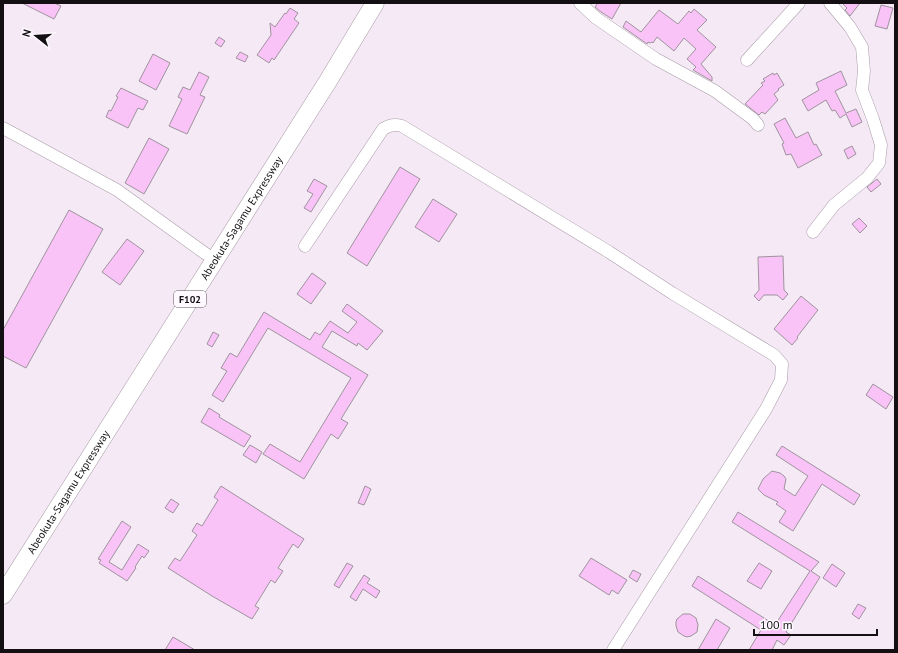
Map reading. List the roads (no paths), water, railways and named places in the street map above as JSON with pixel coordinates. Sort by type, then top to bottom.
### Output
[{"type":"highway","name":"Abeokuta-Sagamu Expressway","points":[[3,578],[362,3]]},
{"type":"highway","name":"Abeokuta-Sagamu Expressway","points":[[3,595],[375,3]]},
{"type":"street","points":[[580,3],[596,18],[656,59],[714,92],[753,119],[758,125]]},
{"type":"street","points":[[747,60],[799,3]]},
{"type":"street","points":[[813,232],[834,205],[866,178],[879,163],[881,145],[862,90],[864,71],[862,47],[850,27],[830,3]]},
{"type":"street","points":[[305,246],[383,129],[395,124],[402,126],[602,248],[672,293],[774,355],[782,364],[781,380],[766,409],[613,650]]},
{"type":"street","points":[[3,128],[117,190],[206,254]]}]
